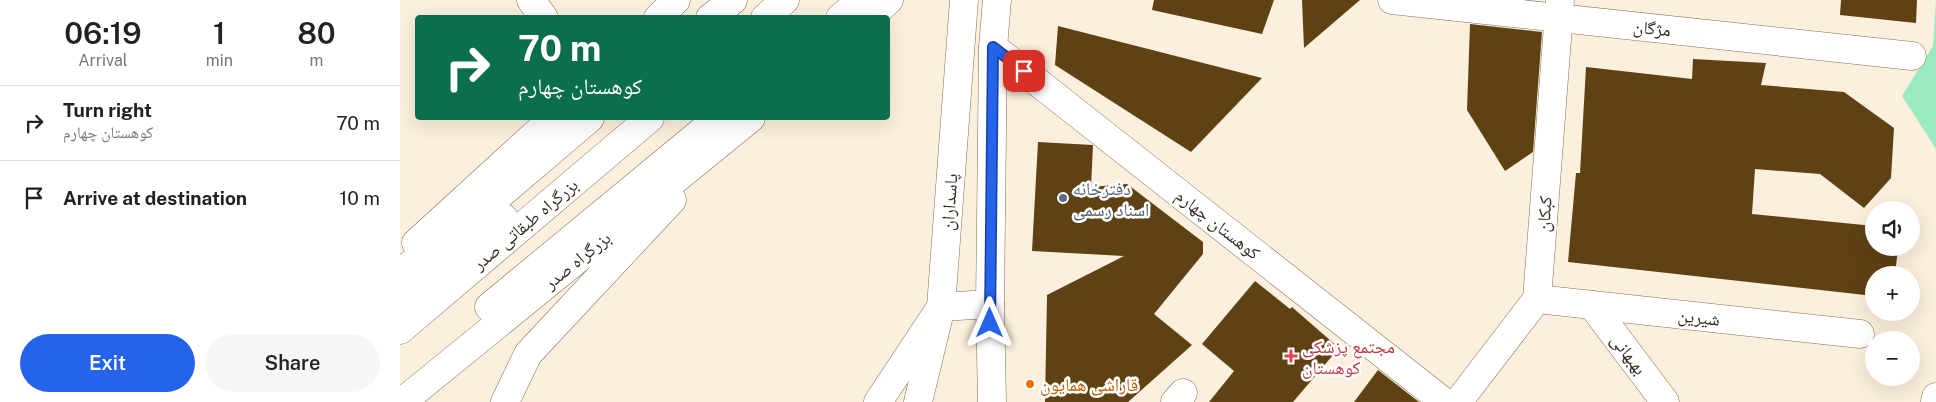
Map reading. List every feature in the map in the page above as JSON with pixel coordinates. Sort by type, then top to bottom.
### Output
[{"type":"main road","points":[[531,0],[542,15]]},
{"type":"main road","points":[[661,15],[676,0]]},
{"type":"main road","points":[[714,15],[733,0]]},
{"type":"main road","points":[[752,15],[768,0]]},
{"type":"main road","points":[[768,15],[785,0]]},
{"type":"main road","points":[[844,15],[862,0]]},
{"type":"main road","points":[[872,15],[889,0]]},
{"type":"main road","name":"پاسداران","points":[[918,402],[941,307],[964,0]]},
{"type":"main road","points":[[992,402],[990,304],[993,47],[997,0]]},
{"type":"main road","name":"مژگان","points":[[1392,0],[1560,9],[1912,56]]},
{"type":"main road","name":"کبکان","points":[[1537,299],[1560,9]]},
{"type":"main road","name":"کوهستان چهارم","points":[[993,47],[1444,402]]},
{"type":"main road","points":[[400,258],[550,120]]},
{"type":"main road","points":[[400,272],[455,233],[588,120]]},
{"type":"main road","points":[[400,301],[627,120]]},
{"type":"main road","name":"بزرگراه طبقاتی صدر","points":[[400,330],[648,120]]},
{"type":"main road","points":[[400,381],[583,228],[737,120]]},
{"type":"main road","points":[[505,402],[528,354],[737,120]]},
{"type":"main road","name":"بزرگراه صدر","points":[[402,402],[737,120]]},
{"type":"main road","points":[[1458,402],[1537,299]]},
{"type":"main road","name":"شیرین","points":[[1537,299],[1860,334]]},
{"type":"main road","points":[[878,402],[941,307],[990,304]]},
{"type":"main road","name":"بهبهانی","points":[[1592,305],[1665,402]]},
{"type":"main road","points":[[1935,402],[1936,397]]},
{"type":"green space","points":[[1936,0],[1936,149],[1902,96],[1933,46]]},
{"type":"building","points":[[1154,0],[1274,0],[1262,34],[1152,10]]},
{"type":"building","points":[[1302,0],[1360,0],[1304,48]]},
{"type":"building","points":[[1841,0],[1917,0],[1916,23],[1840,15]]},
{"type":"building","points":[[1470,24],[1542,32],[1533,152],[1505,171],[1467,110]]},
{"type":"building","points":[[1058,26],[1262,78],[1191,152],[1055,65]]},
{"type":"building","points":[[1693,59],[1766,63],[1761,85],[1844,92],[1894,128],[1891,178],[1870,201],[1865,201],[1864,208],[1820,174],[1755,169],[1752,214],[1865,225],[1865,256],[1897,256],[1896,266],[1865,266],[1865,295],[1568,262],[1576,173],[1580,173],[1586,67],[1692,79]]},
{"type":"building","points":[[1038,142],[1093,145],[1091,187],[1127,184],[1203,242],[1203,254],[1154,314],[1192,345],[1128,402],[1045,402],[1047,295],[1124,256],[1032,251]]},
{"type":"building","points":[[1255,281],[1290,309],[1292,307],[1339,348],[1293,402],[1209,402],[1234,371],[1202,344]]},
{"type":"building","points":[[1378,370],[1419,402],[1354,402]]},
{"type":"place","name":"دفترخانه اسناد رسمی","points":[[1063,198]]},
{"type":"place","name":"مجتمع پزشکی کوهستان","points":[[1291,356]]},
{"type":"place","name":"قاراشی همایون","points":[[1030,384]]},
{"type":"route","points":[[990,323],[993,47],[1024,71]]}]
